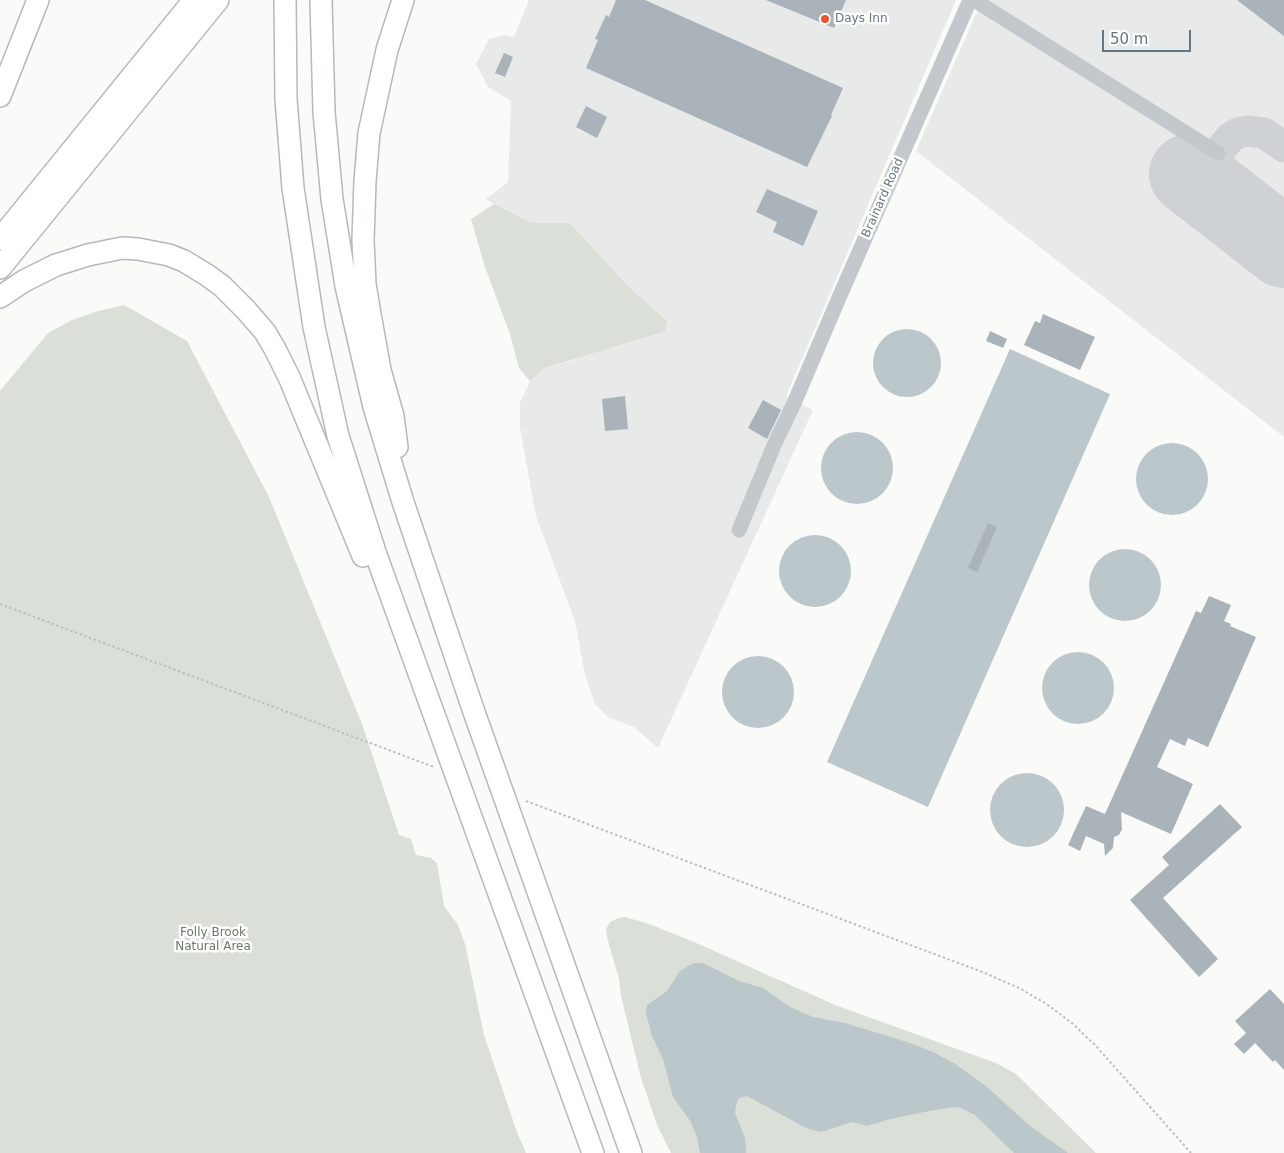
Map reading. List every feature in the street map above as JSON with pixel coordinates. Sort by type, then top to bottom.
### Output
[{"type":"highway","points":[[0,96],[38,0]]},
{"type":"highway","points":[[0,239],[194,0]]},
{"type":"highway","points":[[0,268],[218,0]]},
{"type":"highway","points":[[321,0],[321,61],[332,200],[342,263],[368,385],[406,512],[491,760],[631,1153]]},
{"type":"highway","points":[[403,0],[387,50],[369,133],[364,181],[363,240],[365,284],[380,370],[393,416],[406,512]]},
{"type":"highway","points":[[284,3],[289,155],[302,258],[318,350],[346,464],[409,645],[593,1153]]},
{"type":"highway","points":[[0,297],[24,281],[56,265],[88,255],[122,248],[152,251],[175,258],[197,268],[222,286],[256,320],[280,358],[373,582],[409,645]]},
{"type":"street","name":"Brainard Road","points":[[739,530],[775,443],[970,0]]},
{"type":"street","points":[[974,0],[1218,152]]},
{"type":"path","points":[[0,604],[434,767]]},
{"type":"path","points":[[526,801],[984,973],[1020,989],[1048,1005],[1096,1046],[1191,1153]]},
{"type":"shaded area","points":[[529,0],[956,0],[786,396],[813,410],[658,748],[634,727],[608,717],[595,704],[585,675],[575,621],[536,516],[520,428],[520,403],[530,381],[545,368],[573,360],[667,321],[629,287],[570,223],[532,223],[498,207],[486,199],[508,182],[511,101],[488,87],[476,64],[489,39],[504,35],[514,37]]},
{"type":"shaded area","points":[[982,0],[1284,0],[1284,437],[916,151]]},
{"type":"shaded area","points":[[907,329],[920,332],[931,339],[938,350],[941,363],[938,376],[931,387],[920,394],[907,397],[894,394],[883,387],[876,376],[873,363],[876,350],[883,339],[894,332]]},
{"type":"shaded area","points":[[1010,349],[1110,394],[928,807],[827,762]]},
{"type":"shaded area","points":[[857,432],[877,438],[887,448],[893,468],[887,488],[877,498],[857,504],[837,498],[827,488],[821,468],[827,448],[837,438]]},
{"type":"shaded area","points":[[1172,443],[1192,449],[1202,459],[1208,479],[1202,499],[1192,509],[1172,515],[1152,509],[1142,499],[1136,479],[1142,459],[1152,449]]},
{"type":"shaded area","points":[[815,535],[835,541],[845,551],[851,571],[845,591],[835,601],[815,607],[795,601],[785,591],[779,571],[785,551],[795,541]]},
{"type":"shaded area","points":[[1125,549],[1145,555],[1155,565],[1161,585],[1155,605],[1145,615],[1125,621],[1105,615],[1095,605],[1089,585],[1095,565],[1105,555]]},
{"type":"shaded area","points":[[1071,652],[1085,652],[1104,662],[1114,681],[1114,695],[1104,714],[1085,724],[1071,724],[1052,714],[1042,695],[1042,681],[1052,662]]},
{"type":"shaded area","points":[[758,656],[778,662],[788,672],[794,692],[788,712],[778,722],[758,728],[738,722],[728,712],[722,692],[728,672],[738,662]]},
{"type":"shaded area","points":[[1027,773],[1041,776],[1053,784],[1061,796],[1064,810],[1061,824],[1053,836],[1041,844],[1027,847],[1013,844],[1001,836],[993,824],[990,810],[993,796],[1001,784],[1013,776]]},
{"type":"shaded area","points":[[694,963],[703,963],[739,981],[763,988],[790,1007],[813,1017],[845,1023],[933,1052],[955,1064],[987,1087],[1030,1126],[1068,1153],[1014,1153],[975,1115],[961,1108],[954,1107],[929,1111],[867,1126],[852,1122],[821,1132],[806,1128],[747,1096],[739,1098],[735,1113],[745,1138],[746,1153],[700,1153],[697,1137],[691,1122],[673,1097],[663,1059],[652,1036],[646,1013],[647,1005],[667,991],[680,971]]},
{"type":"green space","points":[[494,204],[532,223],[570,223],[629,287],[667,321],[665,331],[545,368],[530,381],[519,368],[510,334],[485,267],[471,219]]},
{"type":"green space","name":"Folly Brook Natural Area","points":[[124,305],[187,341],[269,497],[362,724],[399,835],[411,839],[416,855],[431,858],[437,863],[444,906],[458,925],[465,944],[484,1035],[518,1135],[526,1153],[0,1153],[0,391],[48,333],[72,320]]},
{"type":"green space","points":[[625,917],[649,924],[694,942],[835,1005],[996,1063],[1016,1074],[1096,1153],[671,1153],[657,1125],[641,1078],[621,996],[619,979],[607,937],[606,929],[610,922]]},
{"type":"building","points":[[616,0],[645,0],[843,88],[832,116],[807,167],[586,68],[598,40],[595,39],[606,15],[609,17]]},
{"type":"building","name":"Days Inn","points":[[766,0],[846,0],[834,28]]},
{"type":"building","points":[[1237,0],[1284,0],[1284,36]]},
{"type":"building","points":[[504,53],[513,57],[505,77],[495,73]]},
{"type":"building","points":[[586,106],[607,117],[597,138],[576,127]]},
{"type":"building","points":[[767,189],[818,211],[803,246],[773,232],[777,222],[756,212]]},
{"type":"building","points":[[1043,314],[1095,337],[1080,370],[1024,345],[1035,321],[1040,323]]},
{"type":"building","points":[[990,331],[1007,339],[1003,348],[986,341]]},
{"type":"building","points":[[625,396],[628,429],[605,431],[602,399]]},
{"type":"building","points":[[763,400],[781,410],[767,439],[748,428]]},
{"type":"building","points":[[988,523],[997,527],[977,572],[968,568]]},
{"type":"building","points":[[1209,596],[1231,605],[1224,621],[1231,624],[1230,626],[1256,637],[1208,747],[1188,738],[1185,746],[1170,739],[1157,767],[1193,784],[1171,834],[1121,812],[1122,829],[1119,835],[1114,837],[1113,848],[1105,856],[1104,844],[1086,836],[1080,851],[1068,845],[1086,806],[1105,814],[1196,611],[1201,613]]},
{"type":"building","points":[[1220,804],[1242,827],[1163,898],[1218,959],[1199,977],[1130,900],[1169,865],[1162,857]]},
{"type":"building","points":[[1270,989],[1284,1004],[1284,1070],[1275,1060],[1273,1062],[1255,1043],[1244,1054],[1234,1044],[1246,1033],[1235,1021]]},
{"type":"taxiway","points":[[1196,180],[1230,138],[1238,133],[1248,131],[1264,133],[1284,147]]},
{"type":"runway","points":[[1189,174],[1284,248]]},
{"type":"place","name":"Days Inn","points":[[825,19]]}]
